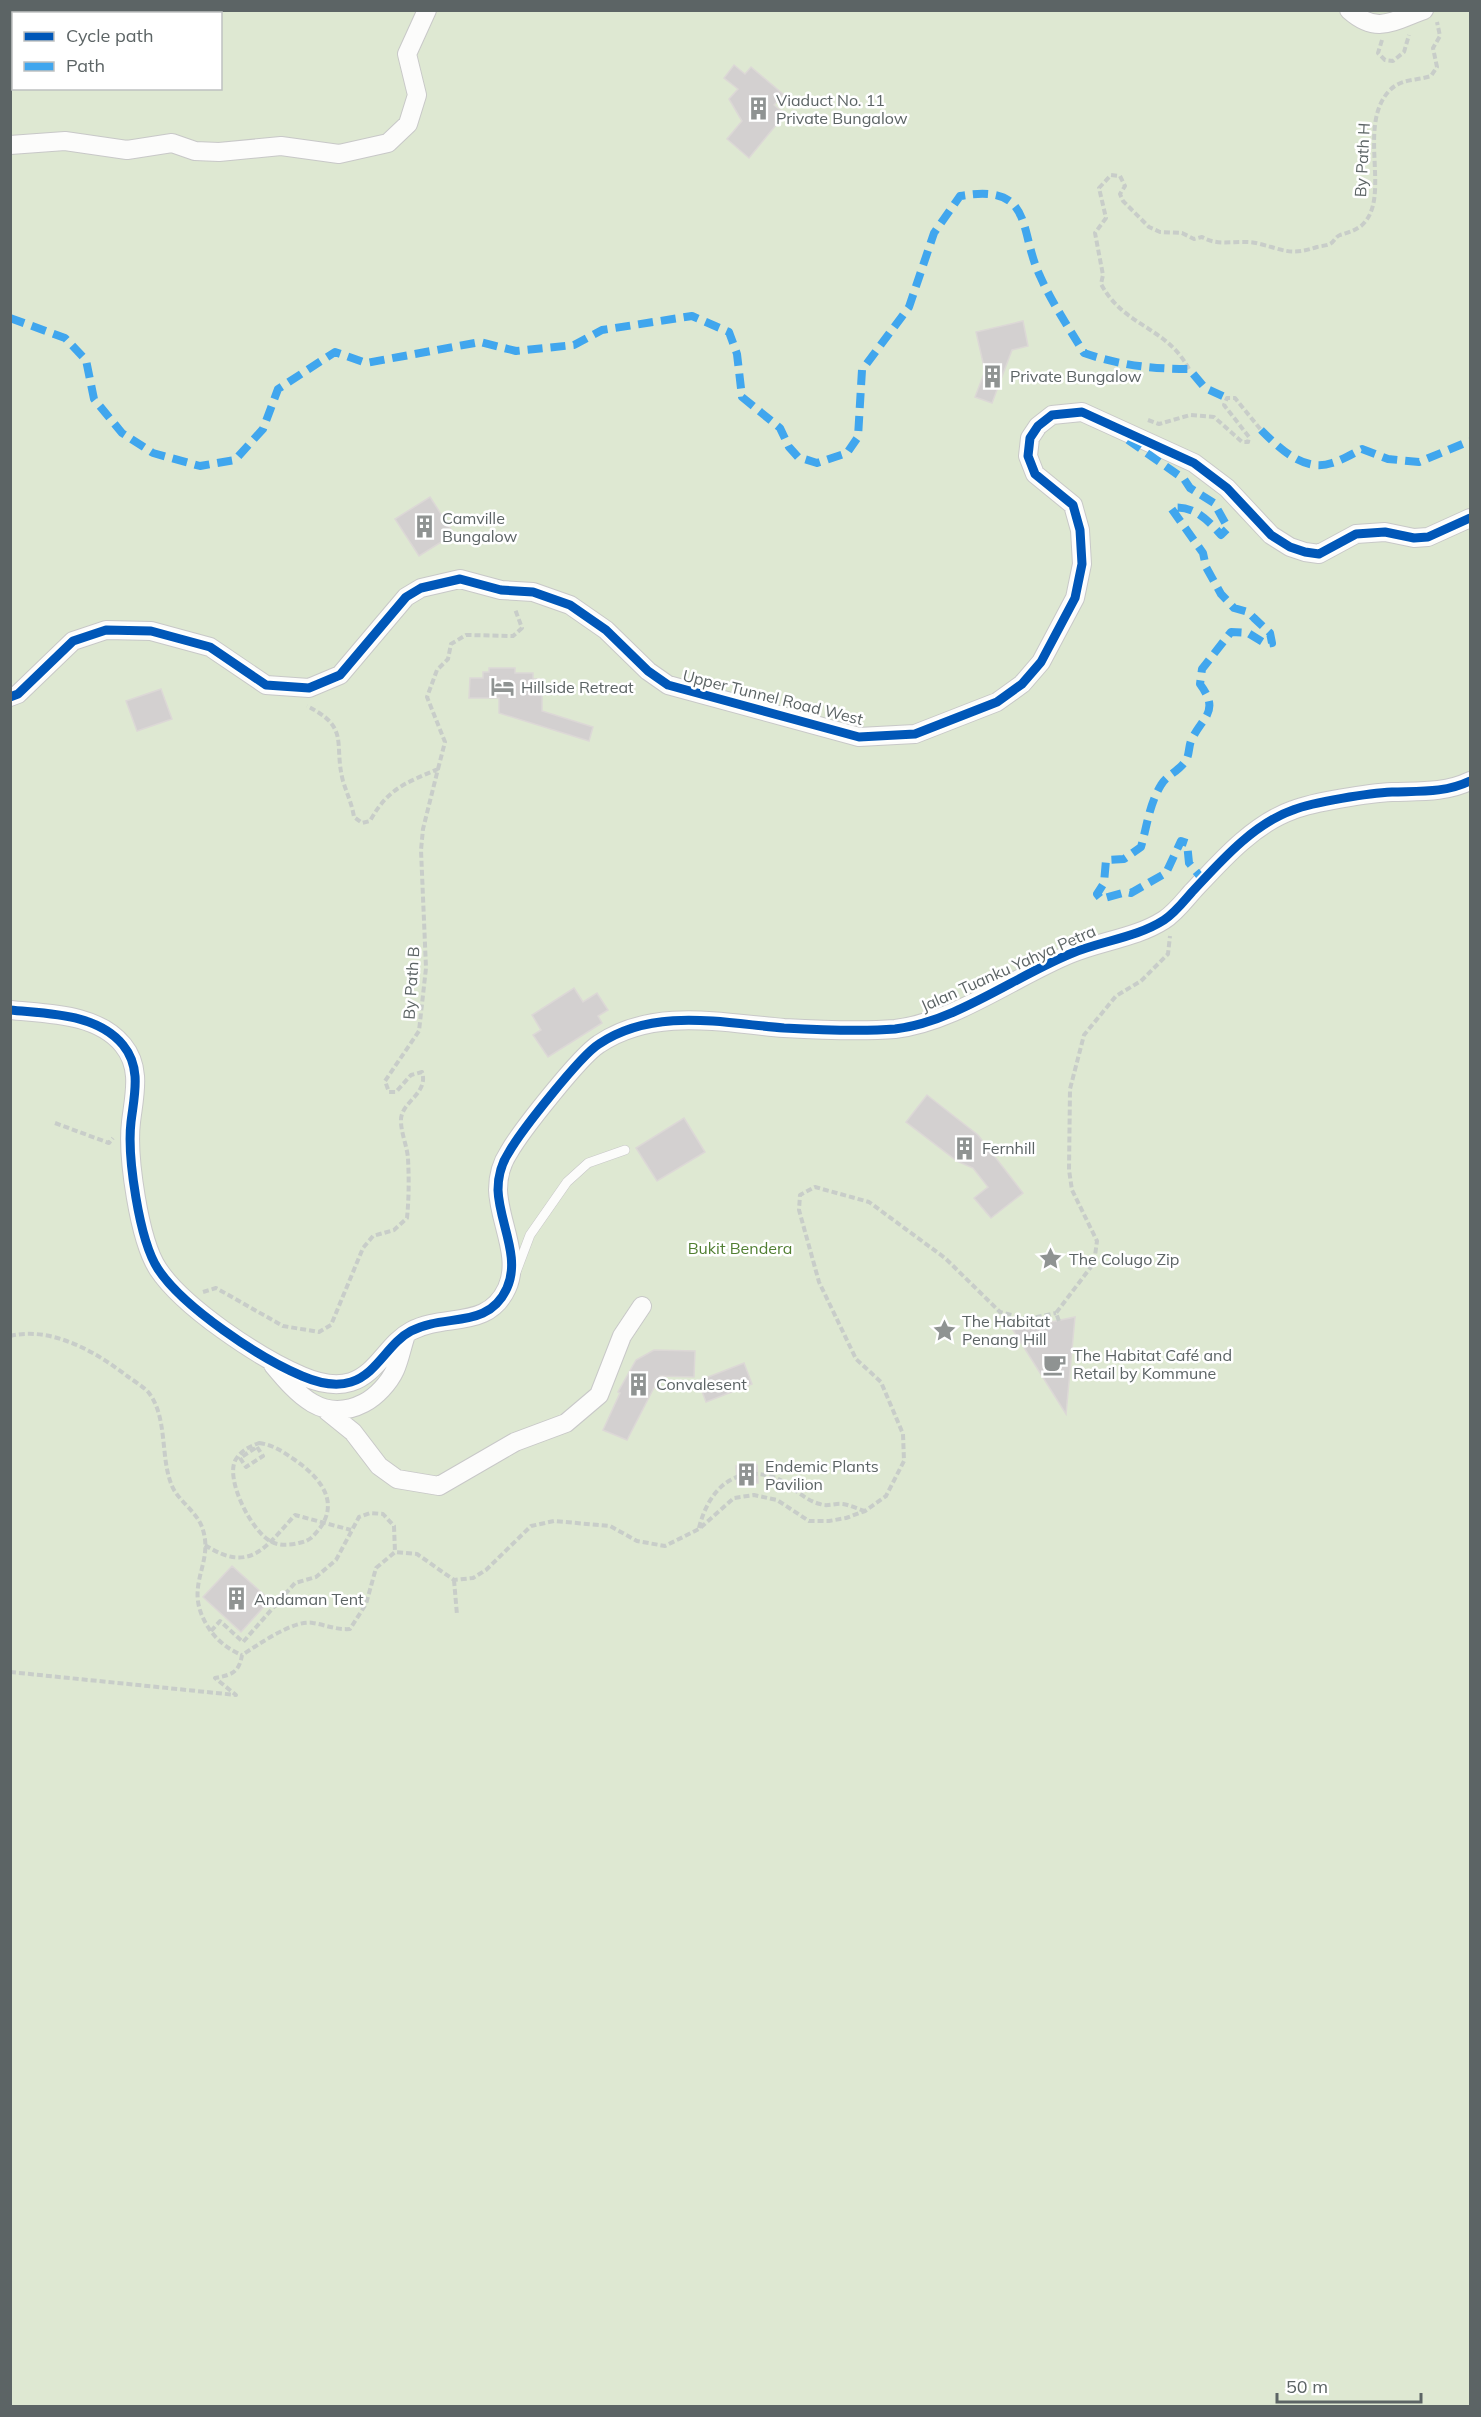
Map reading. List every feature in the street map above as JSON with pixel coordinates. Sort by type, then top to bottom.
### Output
[{"type":"street","points":[[10,145],[65,141],[127,150],[172,143],[195,151],[219,152],[281,146],[339,154],[388,143],[408,124],[417,95],[406,54],[420,20],[427,10]]},
{"type":"street","points":[[1349,10],[1363,22],[1380,26],[1426,18]]},
{"type":"street","name":"Upper Tunnel Road West","points":[[10,697],[18,694],[73,641],[106,630],[152,631],[210,647],[266,685],[309,688],[340,675],[406,597],[422,588],[460,579],[501,590],[533,592],[570,605],[606,630],[648,671],[668,685],[859,737],[915,734],[997,702],[1022,684],[1041,662],[1075,598],[1082,564],[1080,530],[1073,505],[1035,474],[1028,456],[1030,438],[1038,426],[1052,415],[1082,412],[1194,463],[1227,488],[1271,535],[1290,547],[1305,552],[1319,554],[1356,534],[1385,532],[1414,538],[1428,537],[1470,518]]},
{"type":"street","name":"Jalan Tuanku Yahya Petra","points":[[510,1282],[513,1265],[498,1194],[499,1173],[509,1150],[592,1048],[613,1035],[632,1027],[693,1018],[787,1028],[836,1029],[895,1029],[930,1021],[1067,955],[1097,943],[1137,933],[1167,919],[1213,869],[1251,834],[1292,810],[1384,792],[1438,790],[1470,782]]},
{"type":"street","points":[[10,1010],[84,1020],[124,1045],[133,1067],[137,1087],[130,1126],[136,1200],[148,1249],[158,1269],[185,1296],[229,1336],[268,1359],[305,1377],[335,1384],[354,1381],[370,1370],[406,1333],[422,1327],[478,1317],[491,1310],[501,1299],[510,1282]]},
{"type":"street","points":[[268,1359],[296,1393],[327,1411],[352,1432],[379,1466],[397,1479],[439,1486],[515,1442],[566,1423],[599,1395],[622,1336],[642,1306]]},
{"type":"street","points":[[327,1411],[350,1410],[374,1398],[395,1371],[406,1333]]},
{"type":"lane","points":[[510,1282],[519,1266],[530,1235],[567,1182],[588,1163],[625,1150]]},
{"type":"path","points":[[1380,26],[1384,37],[1378,53],[1385,60],[1399,59],[1410,34],[1415,32]]},
{"type":"path","points":[[1138,419],[1159,424],[1190,415],[1214,417],[1242,442],[1248,442],[1249,437],[1224,405],[1227,398],[1235,398],[1261,430]]},
{"type":"path","points":[[299,702],[324,714],[339,735],[343,782],[352,801],[354,817],[362,823],[370,820],[379,804],[394,788],[438,769],[445,742],[427,697],[437,670],[448,659],[451,644],[466,635],[513,636],[522,628],[517,612],[501,590]]},
{"type":"path","points":[[242,1655],[267,1638],[300,1623],[313,1623],[340,1630],[350,1629],[366,1604],[376,1568],[395,1552],[417,1554],[454,1580],[473,1578],[486,1570],[531,1526],[554,1521],[610,1526],[637,1541],[665,1546],[699,1529],[734,1498],[754,1494],[777,1500],[809,1521],[846,1518],[866,1511],[886,1496],[904,1461],[903,1434],[881,1382],[856,1359],[819,1282],[799,1210],[800,1195],[815,1187],[869,1203],[945,1258],[1000,1312],[1027,1319],[1056,1313],[1094,1263],[1097,1241],[1072,1190],[1069,1170],[1070,1089],[1084,1035],[1116,996],[1141,981],[1168,954],[1171,941],[1167,919]]},
{"type":"path","points":[[55,1123],[109,1143],[115,1134]]},
{"type":"path","points":[[1056,1313],[1059,1321]]},
{"type":"path","points":[[1027,1319],[1029,1327]]},
{"type":"path","points":[[10,1336],[36,1334],[81,1346],[105,1359],[149,1393],[159,1417],[172,1487],[194,1513],[203,1530],[205,1545],[196,1599],[200,1615],[211,1632],[230,1651],[242,1655]]},
{"type":"path","points":[[247,1450],[235,1460],[233,1478],[244,1508],[256,1530],[272,1542],[291,1545],[309,1540],[323,1525],[329,1508],[325,1488],[312,1472],[272,1445],[259,1443],[247,1450],[240,1458],[246,1467],[263,1456],[257,1447],[247,1450]]},
{"type":"path","points":[[699,1529],[704,1508],[718,1487],[746,1473],[776,1478],[799,1494],[821,1505],[841,1504],[866,1511]]},
{"type":"path","points":[[211,1632],[220,1621],[243,1642],[295,1583],[316,1577],[336,1560],[359,1517],[370,1513],[383,1514],[394,1526],[395,1552]]},
{"type":"path","points":[[205,1545],[217,1553],[242,1559],[257,1555],[295,1515],[351,1530]]},
{"type":"path","points":[[454,1580],[457,1615]]},
{"type":"path","points":[[10,1672],[236,1695],[215,1678],[233,1674],[241,1666],[242,1655]]},
{"type":"green space","name":"Bukit Bendera","points":[[11,11],[1470,11],[1470,2406],[11,2406]]},
{"type":"building","name":"Viaduct No. 11 Private Bungalow","points":[[734,65],[745,74],[751,67],[783,94],[774,105],[785,114],[749,158],[727,139],[742,121],[729,99],[738,89],[724,78]]},
{"type":"building","name":"Private Bungalow","points":[[1023,321],[1028,346],[1012,350],[992,403],[975,397],[985,371],[976,332]]},
{"type":"building","name":"Camville Bungalow","points":[[430,497],[454,534],[419,556],[395,519]]},
{"type":"building","points":[[489,668],[515,668],[515,673],[533,673],[533,679],[542,679],[542,711],[593,727],[589,741],[499,713],[499,698],[469,698],[470,678],[483,678],[483,672],[489,672]]},
{"type":"building","points":[[161,689],[172,719],[137,731],[126,701]]},
{"type":"building","points":[[574,988],[583,1002],[597,993],[608,1010],[598,1016],[602,1023],[548,1057],[533,1035],[541,1030],[532,1015]]},
{"type":"building","name":"Fernhill","points":[[927,1095],[978,1135],[1023,1193],[991,1218],[974,1198],[988,1187],[973,1168],[957,1161],[906,1122]]},
{"type":"building","points":[[684,1118],[705,1152],[657,1181],[636,1148]]},
{"type":"building","points":[[1075,1317],[1066,1414],[1013,1330]]},
{"type":"building","name":"Convalesent","points":[[654,1350],[695,1351],[694,1377],[660,1376],[627,1440],[603,1430],[620,1393],[618,1392],[636,1360]]},
{"type":"building","points":[[744,1363],[752,1384],[706,1402],[698,1381]]},
{"type":"building","name":"Endemic Plants Pavilion","points":[[757,1465],[758,1483],[737,1484],[736,1466]]},
{"type":"building","name":"Andaman Tent","points":[[232,1566],[270,1600],[241,1632],[203,1597]]},
{"type":"marked path","points":[[10,318],[65,338],[86,360],[94,399],[122,433],[153,453],[200,466],[235,460],[263,429],[278,389],[335,352],[366,363],[480,342],[516,351],[574,345],[602,330],[692,316],[729,332],[737,354],[742,397],[780,428],[789,447],[798,457],[817,463],[847,453],[858,437],[862,370],[909,307],[934,233],[960,196],[984,194],[1001,197],[1012,203],[1020,214],[1040,276],[1055,306],[1084,353],[1135,366],[1189,369],[1205,388],[1227,398]]},
{"type":"marked path","points":[[1261,430],[1292,457],[1311,464],[1322,465],[1340,460],[1362,449],[1388,459],[1419,462],[1470,441]]},
{"type":"marked path","points":[[1128,440],[1184,479],[1190,488],[1214,503],[1228,528],[1221,535],[1206,519],[1193,511],[1179,507],[1171,508],[1203,553],[1206,567],[1221,594],[1234,608],[1248,612],[1270,633],[1272,643],[1266,644],[1248,633],[1231,632],[1202,669],[1200,684],[1209,702],[1208,714],[1191,741],[1186,760],[1163,782],[1157,793],[1141,847],[1124,859],[1106,860],[1104,883],[1097,894],[1101,899],[1126,892],[1131,893],[1166,873],[1181,841],[1187,843],[1189,863],[1203,880]]},
{"type":"cycle path","points":[[10,697],[18,694],[73,641],[106,630],[151,631],[210,647],[266,685],[309,688],[340,675],[406,597],[421,588],[460,579],[501,590],[533,592],[570,605],[606,630],[648,671],[668,685],[859,737],[915,734],[997,702],[1022,684],[1041,662],[1075,598],[1082,564],[1080,530],[1073,505],[1035,474],[1028,456],[1030,438],[1038,426],[1052,415],[1082,412],[1194,463],[1227,488],[1271,535],[1290,547],[1305,552],[1319,554],[1356,534],[1385,532],[1414,538],[1428,537],[1470,518]]},
{"type":"cycle path","points":[[10,1010],[55,1014],[86,1021],[112,1034],[129,1054],[135,1073],[130,1137],[136,1197],[151,1256],[170,1284],[223,1330],[284,1368],[313,1380],[332,1384],[345,1383],[360,1378],[368,1372],[403,1336],[411,1331],[477,1315],[489,1310],[499,1301],[507,1288],[512,1264],[498,1190],[499,1175],[504,1161],[565,1078],[590,1051],[620,1032],[642,1025],[689,1020],[840,1030],[895,1029],[917,1025],[940,1018],[984,998],[1070,954],[1142,931],[1164,920],[1238,845],[1278,816],[1302,807],[1342,798],[1451,788],[1470,781]]},
{"type":"place","name":"Viaduct No. 11 Private Bungalow","points":[[758,109]]},
{"type":"place","name":"Private Bungalow","points":[[992,376]]},
{"type":"place","name":"Camville Bungalow","points":[[424,527]]},
{"type":"place","name":"Hillside Retreat","points":[[503,687]]},
{"type":"place","name":"Fernhill","points":[[964,1148]]},
{"type":"place","name":"The Colugo Zip","points":[[1051,1259]]},
{"type":"place","name":"The Habitat Penang Hill","points":[[944,1330]]},
{"type":"place","name":"The Habitat Café and Retail by Kommune","points":[[1055,1364]]},
{"type":"place","name":"Convalesent","points":[[638,1384]]},
{"type":"place","name":"Endemic Plants Pavilion","points":[[747,1475]]},
{"type":"place","name":"Andaman Tent","points":[[236,1599]]}]
